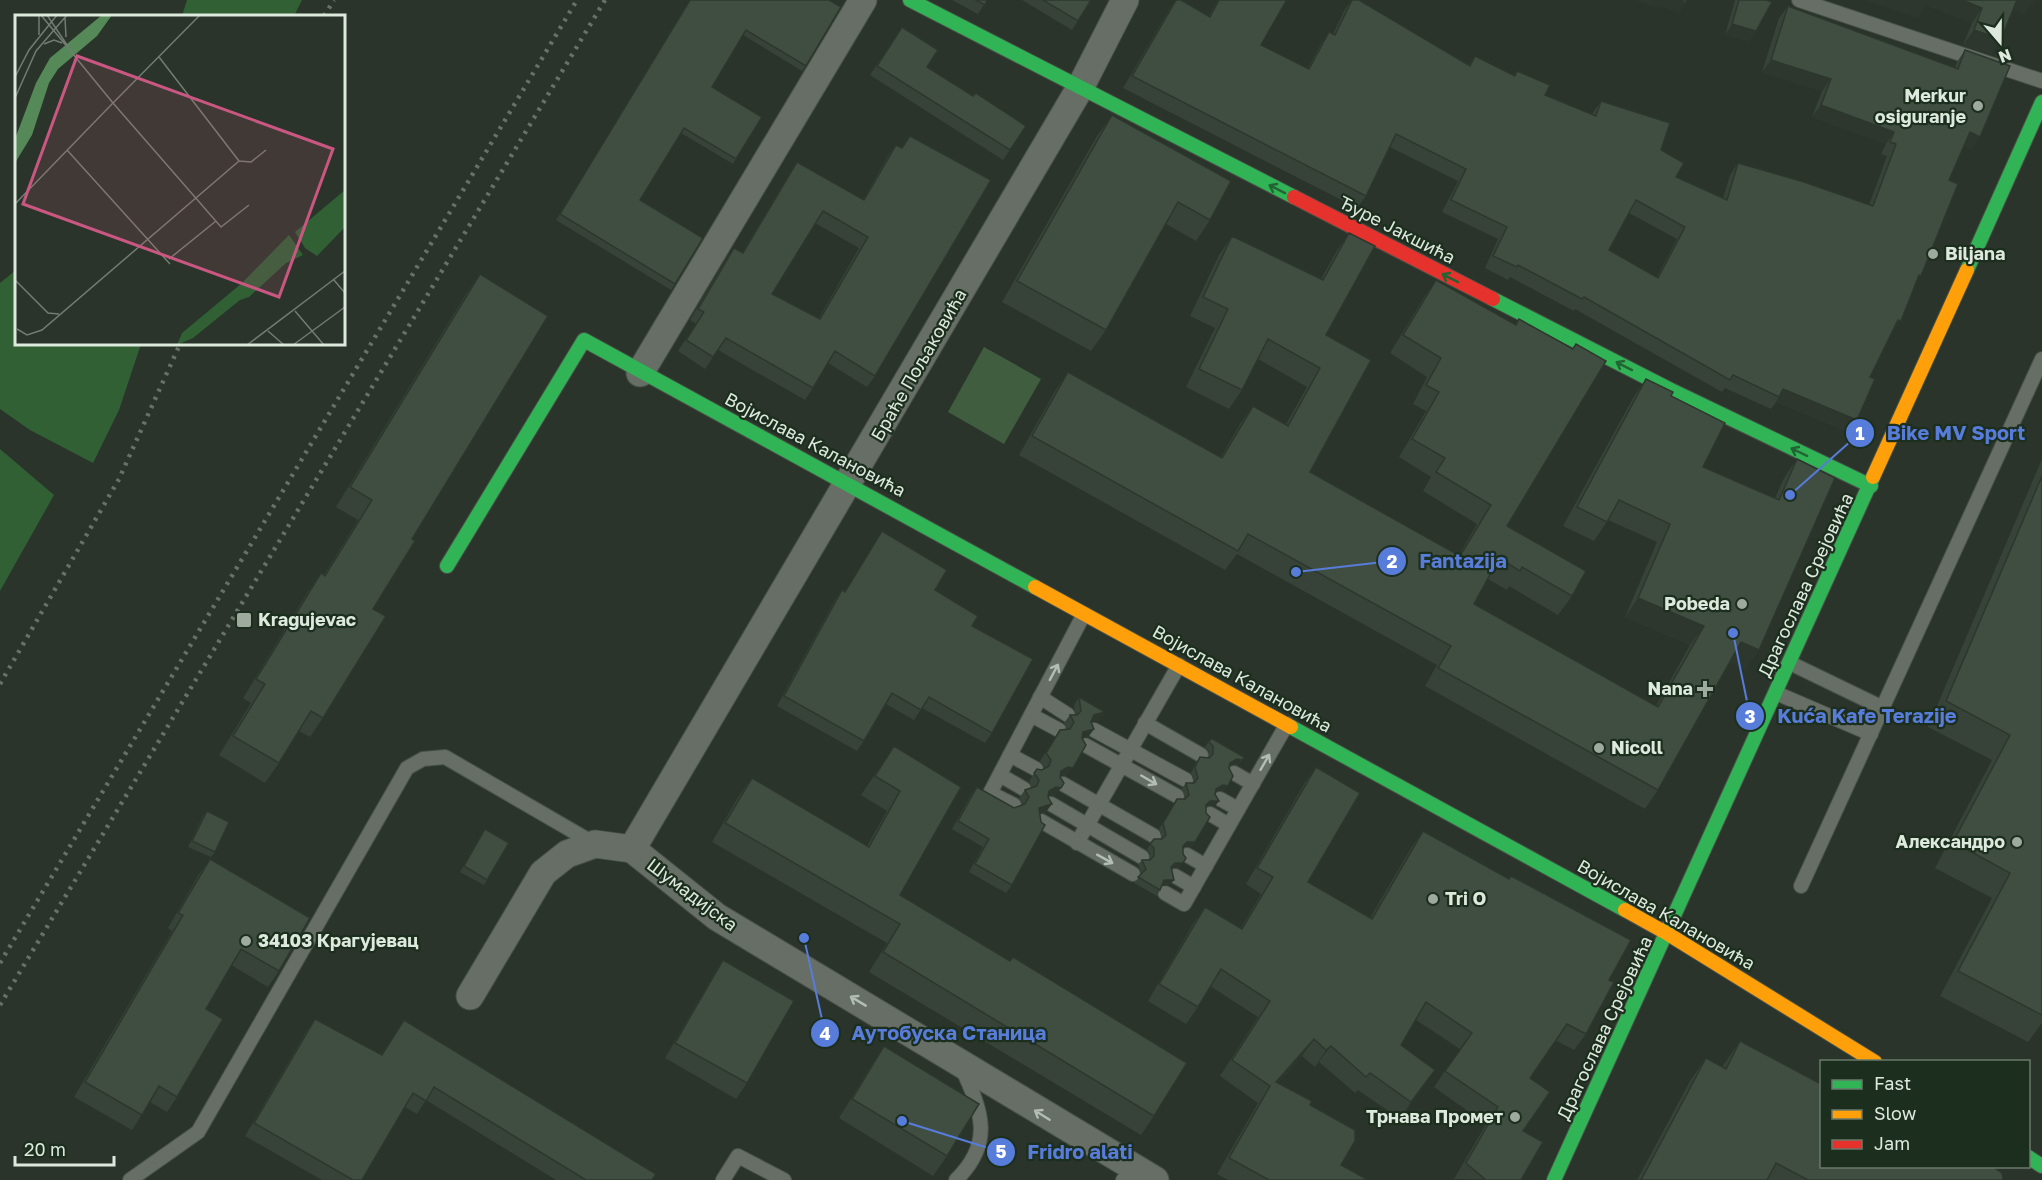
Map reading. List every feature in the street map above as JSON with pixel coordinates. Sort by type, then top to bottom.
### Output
[{"type":"street","points":[[640,373],[863,0]]},
{"type":"street","name":"Ђуре Јакшића","points":[[910,0],[1671,390],[1871,486]]},
{"type":"street","name":"Браће Пољаковића","points":[[632,849],[849,484],[1080,88],[1125,0]]},
{"type":"street","name":"Драгослава Срејовића","points":[[1554,1180],[1871,486],[2042,102]]},
{"type":"street","name":"Војислава Калановића","points":[[447,566],[584,340],[640,373],[849,484],[1668,934],[1872,1060]]},
{"type":"street","points":[[470,996],[543,873],[567,854],[595,844],[632,849]]},
{"type":"street","name":"Шумадијска","points":[[632,849],[717,917],[958,1061],[1142,1178]]},
{"type":"lane","points":[[1798,0],[2042,81]]},
{"type":"lane","points":[[1801,886],[2042,360]]},
{"type":"lane","points":[[1014,806],[990,793],[1085,613]]},
{"type":"lane","points":[[1790,663],[1882,708]]},
{"type":"lane","points":[[1077,843],[1179,665]]},
{"type":"lane","points":[[1776,693],[1871,734]]},
{"type":"lane","points":[[1040,698],[1068,715]]},
{"type":"lane","points":[[1031,715],[1059,730]]},
{"type":"lane","points":[[1145,723],[1201,755]]},
{"type":"lane","points":[[1165,893],[1184,904],[1287,724]]},
{"type":"lane","points":[[1094,730],[1186,780]]},
{"type":"lane","points":[[1085,745],[1178,796]]},
{"type":"lane","points":[[1010,755],[1036,769]]},
{"type":"lane","points":[[130,1180],[198,1132],[407,768],[423,759],[445,757],[595,844]]},
{"type":"lane","points":[[1234,773],[1253,784]]},
{"type":"lane","points":[[1000,775],[1024,789]]},
{"type":"lane","points":[[1063,784],[1100,803],[1154,836]]},
{"type":"lane","points":[[1220,799],[1238,809]]},
{"type":"lane","points":[[1051,804],[1142,857]]},
{"type":"lane","points":[[1210,814],[1229,825]]},
{"type":"lane","points":[[1041,820],[1133,874]]},
{"type":"lane","points":[[1187,855],[1206,866]]},
{"type":"lane","points":[[1175,876],[1194,887]]},
{"type":"lane","points":[[956,1180],[975,1156],[982,1136],[974,1095],[958,1061]]},
{"type":"lane","points":[[723,1180],[738,1156],[784,1180]]},
{"type":"green space","points":[[187,0],[302,0],[294,15],[182,15]]},
{"type":"green space","points":[[15,271],[15,345],[141,345],[119,410],[93,463],[30,430],[0,409],[0,283]]},
{"type":"green space","points":[[984,347],[1041,379],[1004,444],[948,412]]},
{"type":"green space","points":[[0,449],[54,495],[0,591]]},
{"type":"building","points":[[690,0],[829,0],[841,7],[806,66],[746,30],[712,87],[762,117],[736,159],[684,128],[640,200],[703,238],[675,284],[560,214]]},
{"type":"building","points":[[976,0],[987,0],[985,5]]},
{"type":"building","points":[[1043,0],[1091,0],[1078,21]]},
{"type":"building","points":[[1176,0],[1181,0],[1210,17],[1219,0],[1285,0],[1261,45],[1309,69],[1329,32],[1335,35],[1352,0],[1359,0],[1470,66],[1475,56],[1515,76],[1517,71],[1550,85],[1545,95],[1596,116],[1601,101],[1670,123],[1661,150],[1684,163],[1676,177],[1727,200],[1738,163],[1804,182],[1873,206],[1896,144],[1890,142],[1894,132],[1821,105],[1831,79],[1771,60],[1788,6],[1958,69],[1965,50],[2010,66],[1980,137],[1970,132],[1949,180],[1958,184],[1901,321],[1898,320],[1870,377],[1875,379],[1857,420],[1783,389],[1779,397],[1733,375],[1730,380],[1584,297],[1582,299],[1518,265],[1517,267],[1493,256],[1507,227],[1451,200],[1466,169],[1396,134],[1366,196],[1132,76]],"holes":[[[1636,200],[1685,227],[1658,278],[1609,250]]]},
{"type":"building","points":[[1739,0],[1772,2],[1756,31],[1732,24]]},
{"type":"building","points":[[1962,0],[2017,0],[2001,39],[1974,30],[1982,8]]},
{"type":"building","points":[[902,27],[938,50],[927,67],[973,96],[976,93],[1026,126],[1010,150],[877,66]]},
{"type":"building","points":[[1112,115],[1231,181],[1210,220],[1178,202],[1106,330],[1017,281]]},
{"type":"building","points":[[910,136],[991,180],[875,376],[835,351],[813,388],[726,338],[713,357],[686,340],[704,312],[698,309],[734,248],[743,253],[797,162],[864,200],[896,145],[902,148]],"holes":[[[823,211],[868,237],[820,319],[772,294]]]},
{"type":"building","points":[[1349,233],[1375,246],[1326,335],[1371,360],[1310,472],[1460,556],[1491,505],[1436,472],[1445,458],[1412,439],[1439,392],[1426,385],[1441,358],[1403,335],[1436,280],[1516,325],[1519,319],[1573,349],[1576,344],[1606,361],[1507,526],[1586,571],[1572,596],[1522,567],[1520,571],[1499,558],[1474,604],[1658,707],[1704,626],[1638,598],[1670,524],[1619,500],[1607,522],[1577,507],[1646,379],[1673,392],[1671,396],[1725,423],[1703,467],[1779,500],[1797,459],[1835,478],[1759,650],[1741,642],[1658,790],[1438,668],[1451,646],[1248,534],[1238,551],[1032,436],[1068,372],[1222,458],[1253,406],[1288,426],[1320,368],[1268,339],[1242,390],[1199,369],[1228,309],[1203,297],[1232,236],[1323,280]]},
{"type":"building","points":[[480,274],[548,316],[412,539],[415,541],[373,609],[386,616],[323,718],[311,711],[279,763],[233,736],[265,684],[256,679],[321,573],[325,576],[372,500],[350,487]]},
{"type":"building","points":[[2042,476],[2042,1015],[1958,971],[2010,873],[1953,842],[2010,735],[1946,701]]},
{"type":"building","points":[[882,531],[947,570],[935,590],[978,616],[972,626],[1033,659],[992,733],[929,697],[921,710],[892,693],[864,741],[784,696],[842,590],[845,592]]},
{"type":"building","points":[[1079,697],[1105,712],[1094,715],[1091,722],[1094,729],[1083,732],[1082,738],[1086,745],[1073,768],[1068,767],[1061,771],[1060,777],[1064,783],[1061,788],[1056,787],[1049,791],[1048,797],[1052,804],[1039,808],[1041,822],[1045,825],[1012,885],[975,864],[989,839],[958,821],[977,787],[1014,808],[1025,804],[1029,797],[1025,790],[1037,786],[1039,780],[1034,773],[1037,769],[1042,770],[1049,766],[1051,760],[1046,753],[1060,730],[1070,729],[1074,722],[1070,715],[1077,715],[1081,711]]},
{"type":"building","points":[[1211,738],[1244,757],[1243,760],[1237,759],[1230,763],[1229,768],[1233,776],[1228,786],[1223,785],[1216,789],[1215,794],[1219,801],[1210,801],[1206,805],[1206,813],[1210,817],[1195,842],[1187,842],[1183,846],[1183,854],[1186,858],[1183,863],[1175,863],[1171,867],[1174,880],[1164,880],[1160,890],[1138,877],[1146,869],[1142,860],[1150,860],[1154,856],[1154,848],[1150,844],[1154,839],[1162,839],[1166,835],[1163,823],[1177,799],[1185,799],[1189,795],[1186,783],[1194,783],[1198,778],[1195,767],[1200,757],[1209,758],[1213,754],[1213,746],[1209,742]]},
{"type":"building","points":[[894,746],[961,787],[900,895],[1010,961],[1013,957],[1187,1063],[1154,1116],[883,952],[900,924],[725,823],[752,778],[869,847],[900,791],[875,776]]},
{"type":"building","points":[[1316,767],[1360,793],[1308,882],[1372,919],[1423,831],[1509,879],[1511,876],[1631,940],[1609,980],[1614,982],[1586,1034],[1567,1024],[1530,1078],[1550,1092],[1523,1131],[1543,1142],[1521,1180],[1486,1180],[1466,1163],[1498,1107],[1445,1071],[1472,1033],[1426,1002],[1401,1045],[1435,1070],[1411,1102],[1370,1073],[1366,1077],[1331,1046],[1326,1050],[1314,1039],[1276,1082],[1312,1101],[1310,1105],[1355,1130],[1355,1141],[1341,1165],[1368,1180],[1269,1180],[1229,1158],[1270,1086],[1232,1060],[1270,1001],[1221,969],[1198,1007],[1159,984],[1205,907],[1242,929],[1273,877],[1257,868]]},
{"type":"building","points":[[207,811],[229,822],[215,852],[192,841]]},
{"type":"building","points":[[485,829],[509,843],[487,880],[464,866]]},
{"type":"building","points":[[210,859],[310,918],[279,971],[241,949],[206,1009],[223,1019],[177,1097],[159,1086],[142,1115],[85,1082],[183,915],[178,913]]},
{"type":"building","points":[[723,960],[794,1001],[747,1083],[675,1043]]},
{"type":"building","points":[[315,1019],[382,1055],[404,1020],[656,1174],[652,1180],[586,1180],[434,1087],[426,1101],[413,1093],[362,1180],[353,1180],[254,1123]]},
{"type":"building","points":[[1740,1041],[1820,1083],[1820,1168],[1994,1168],[2002,1173],[2003,1180],[1808,1180],[1776,1163],[1767,1180],[1641,1180],[1706,1058],[1726,1069]]},
{"type":"building","points":[[884,1046],[979,1104],[947,1156],[852,1099]]},
{"type":"railway","points":[[325,15],[334,0]]},
{"type":"railway","points":[[0,963],[577,0]]},
{"type":"railway","points":[[0,1005],[605,0]]},
{"type":"railway","points":[[0,684],[119,479],[180,345]]},
{"type":"traffic: fast","points":[[910,0],[1294,197]]},
{"type":"traffic: fast","points":[[1967,270],[2042,102]]},
{"type":"traffic: fast","points":[[1493,299],[1671,390],[1871,486]]},
{"type":"traffic: fast","points":[[447,566],[584,340],[1035,587]]},
{"type":"traffic: fast","points":[[1554,1180],[1873,477]]},
{"type":"traffic: fast","points":[[1291,727],[1625,910]]},
{"type":"traffic: fast","points":[[2030,1158],[2042,1166]]},
{"type":"traffic: slow","points":[[1873,477],[1967,270]]},
{"type":"traffic: slow","points":[[1035,587],[1291,727]]},
{"type":"traffic: slow","points":[[1625,910],[1668,934],[1872,1060]]},
{"type":"traffic: jam","points":[[1294,197],[1493,299]]},
{"type":"place","name":"Merkur osiguranje","points":[[1978,106]]},
{"type":"place","name":"Biljana","points":[[1933,254]]},
{"type":"place","name":"Bike MV Sport","points":[[1790,495]]},
{"type":"place","name":"Fantazija","points":[[1296,572]]},
{"type":"place","name":"Pobeda","points":[[1742,604]]},
{"type":"place","name":"Kragujevac","points":[[244,620]]},
{"type":"place","name":"Kuća Kafe Terazije","points":[[1733,633]]},
{"type":"place","name":"Nana","points":[[1705,689]]},
{"type":"place","name":"Nicoll","points":[[1599,748]]},
{"type":"place","name":"Александро","points":[[2017,842]]},
{"type":"place","name":"Tri O","points":[[1433,899]]},
{"type":"place","name":"Аутобуска Станица","points":[[804,938]]},
{"type":"place","name":"34103 Крагујевац","points":[[246,941]]},
{"type":"place","name":"Трнава Промет","points":[[1515,1117]]},
{"type":"place","name":"Fridro alati","points":[[902,1121]]}]
